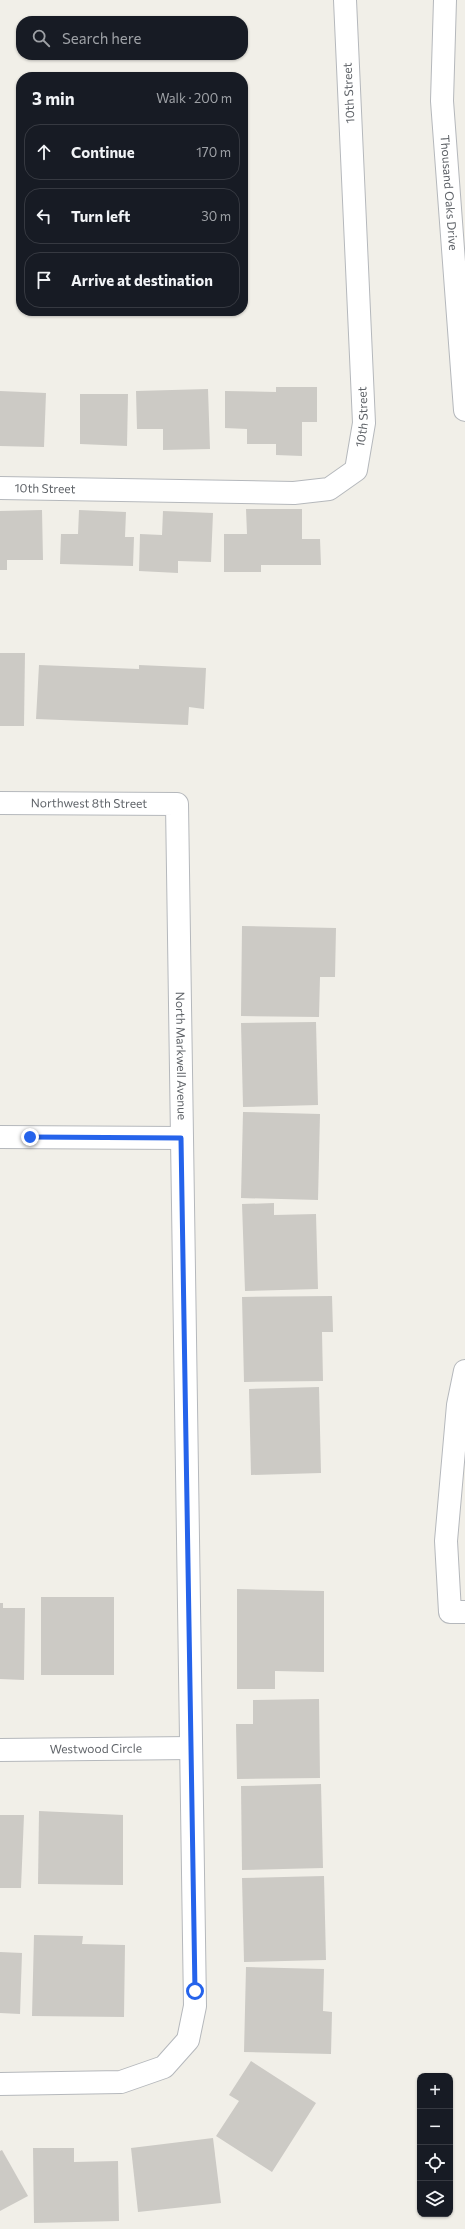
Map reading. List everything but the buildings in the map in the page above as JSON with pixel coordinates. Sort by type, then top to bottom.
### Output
[{"type":"street","name":"10th Street","points":[[0,488],[294,493],[329,489],[356,470],[364,423],[345,0]]},
{"type":"street","name":"Thousand Oaks Drive","points":[[445,0],[442,101],[465,410]]},
{"type":"street","name":"Northwest 8th Street","points":[[0,802],[177,804]]},
{"type":"street","name":"North Markwell Avenue","points":[[0,2084],[121,2082],[164,2067],[188,2040],[195,2006],[177,804]]},
{"type":"street","points":[[0,1137],[181,1138]]},
{"type":"street","points":[[458,1612],[446,1541],[465,1371]]},
{"type":"street","name":"Westwood Circle","points":[[0,1750],[191,1748]]},
{"type":"route","points":[[30,1137],[181,1138],[195,1991]]}]
